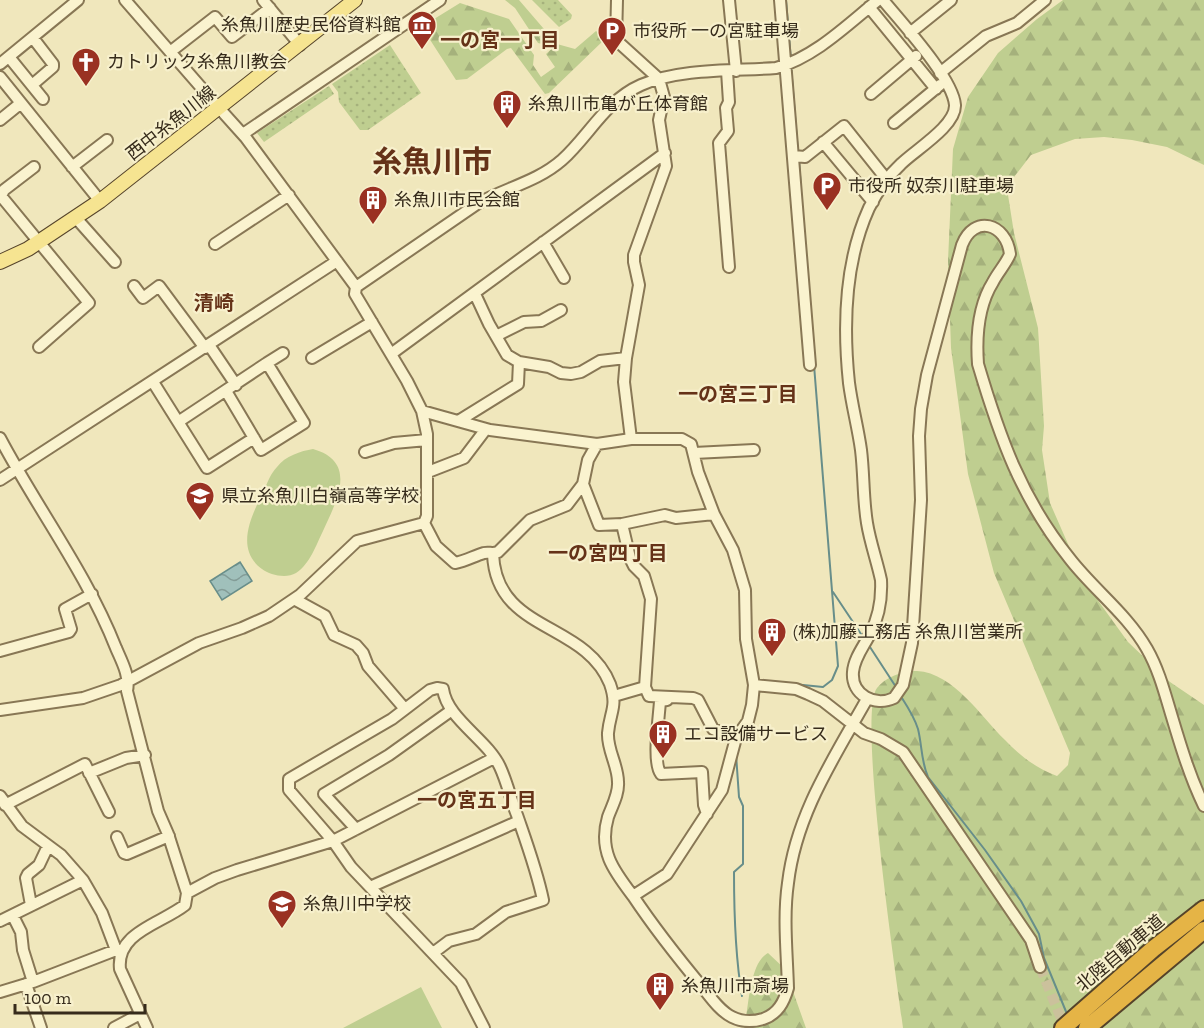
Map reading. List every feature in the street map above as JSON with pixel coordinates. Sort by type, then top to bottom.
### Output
[{"type":"highway","points":[[1153,949],[1204,902]]},
{"type":"highway","name":"北陸自動車道","points":[[1063,1028],[1153,949],[1204,909]]},
{"type":"highway","name":"北陸自動車道","points":[[1087,1028],[1204,930]]},
{"type":"highway","points":[[1111,1008],[1204,937]]},
{"type":"main road","name":"西中糸魚川線","points":[[0,262],[38,242],[100,201],[355,0]]},
{"type":"street","points":[[0,64],[78,0]]},
{"type":"street","points":[[0,710],[83,698],[129,681],[199,643],[256,623],[294,599],[357,541],[424,523],[428,516],[427,440],[422,411],[355,294],[356,287],[243,134],[125,0]]},
{"type":"street","points":[[243,134],[440,0]]},
{"type":"street","points":[[617,0],[616,40],[659,79],[664,97],[659,120],[666,166],[634,255],[639,285],[624,382],[631,439]]},
{"type":"street","points":[[729,0],[731,71],[729,102],[726,108],[728,131],[719,143],[729,267]]},
{"type":"street","points":[[780,0],[810,364]]},
{"type":"street","points":[[884,0],[924,50],[955,104],[950,120],[901,164],[887,180],[873,202],[857,244],[849,292],[847,328],[849,382],[860,448],[867,525],[881,580],[881,597],[876,622],[855,663],[853,672],[856,688],[867,699],[879,702],[888,701],[900,692],[903,685],[912,643],[921,500],[919,436],[923,398],[962,245],[966,236],[974,229],[982,226],[991,227],[999,230],[1005,236],[1010,254],[985,299],[979,325],[977,353],[978,364],[999,431],[1022,486],[1043,524],[1072,562],[1127,621],[1147,649],[1161,683],[1186,764],[1204,806]]},
{"type":"street","points":[[910,33],[951,0]]},
{"type":"street","points":[[894,123],[986,36],[1017,23],[1045,0]]},
{"type":"street","points":[[356,287],[477,204],[496,193],[542,176],[570,153],[598,118],[615,102],[640,85],[688,74],[785,65],[806,56],[874,3],[912,59],[940,81]]},
{"type":"street","points":[[170,52],[215,17],[232,37],[267,4],[300,45]]},
{"type":"street","points":[[32,85],[53,67],[33,38]]},
{"type":"street","points":[[871,94],[924,50]]},
{"type":"street","points":[[9,57],[43,99]]},
{"type":"street","points":[[0,77],[100,201]]},
{"type":"street","points":[[0,120],[21,103]]},
{"type":"street","points":[[793,156],[804,157],[844,126],[887,180]]},
{"type":"street","points":[[72,167],[108,140]]},
{"type":"street","points":[[823,142],[873,202]]},
{"type":"street","points":[[391,354],[665,153]]},
{"type":"street","points":[[34,167],[4,190],[1,197],[89,303],[39,347]]},
{"type":"street","points":[[214,244],[289,195]]},
{"type":"street","points":[[76,218],[115,261]]},
{"type":"street","points":[[543,242],[564,278]]},
{"type":"street","points":[[0,480],[337,261]]},
{"type":"street","points":[[134,286],[142,298],[159,286],[207,347],[231,388],[261,450],[304,423],[267,363]]},
{"type":"street","points":[[475,294],[507,356],[519,362],[549,367],[561,373],[571,374],[581,372],[600,361],[626,358]]},
{"type":"street","points":[[496,336],[524,322],[541,321],[561,310]]},
{"type":"street","points":[[312,358],[372,322]]},
{"type":"street","points":[[178,422],[284,353]]},
{"type":"street","points":[[460,420],[518,384],[519,362]]},
{"type":"street","points":[[153,382],[207,468],[254,438]]},
{"type":"street","points":[[422,411],[486,429],[597,444],[631,439],[682,439],[691,444],[714,514],[733,550],[745,590],[746,639],[754,685],[748,721],[736,738],[722,790],[667,874],[633,896]]},
{"type":"street","points":[[428,472],[464,458],[486,429]]},
{"type":"street","points":[[0,438],[92,594],[129,681],[127,691],[158,811],[169,836],[187,893],[184,905],[129,939],[119,950],[0,992]]},
{"type":"street","points":[[365,452],[394,443],[427,440]]},
{"type":"street","points":[[424,523],[436,546],[455,563],[467,561],[486,552],[493,554],[503,549],[530,520],[567,505],[583,484],[588,459],[597,444]]},
{"type":"street","points":[[694,453],[754,450]]},
{"type":"street","points":[[583,484],[599,525],[622,524],[665,515],[676,518],[714,514]]},
{"type":"street","points":[[622,524],[630,558],[644,576],[651,599],[645,687],[649,696],[698,700],[713,729],[736,738]]},
{"type":"street","points":[[493,554],[499,583],[512,603],[525,614],[580,646],[606,674],[615,702],[608,734],[609,751],[618,778],[618,787],[607,820],[605,834],[613,870],[667,946],[735,1023],[752,1022],[765,1018],[777,1011],[785,1001],[788,988],[786,909],[792,856],[807,810],[867,699]]},
{"type":"street","points":[[0,651],[69,632],[71,629],[65,609],[92,594]]},
{"type":"street","points":[[294,599],[325,616],[334,635],[356,645],[368,666],[405,709]]},
{"type":"street","points":[[754,685],[796,689],[808,694],[823,702],[864,733],[881,739],[903,752],[1031,940],[1040,967]]},
{"type":"street","points":[[614,696],[645,687]]},
{"type":"street","points":[[433,953],[449,942],[476,934],[507,912],[543,900],[538,874],[500,766],[444,700],[443,689],[437,688],[430,690],[392,719],[289,779],[289,790],[333,841],[351,867],[461,983],[484,1028]]},
{"type":"street","points":[[668,698],[660,701],[659,733],[656,746],[657,768],[661,774],[702,772],[704,805],[707,814]]},
{"type":"street","points":[[356,829],[324,794],[389,754],[452,710]]},
{"type":"street","points":[[89,773],[126,758],[145,755]]},
{"type":"street","points":[[187,893],[215,878],[237,870],[333,841],[494,758]]},
{"type":"street","points":[[109,812],[85,765],[3,800],[22,826],[61,855],[83,880],[102,913],[119,950],[120,969],[147,1028]]},
{"type":"street","points":[[370,887],[519,821]]},
{"type":"street","points":[[117,837],[124,853],[127,854],[169,836]]},
{"type":"street","points":[[31,905],[26,878],[39,865],[48,846]]},
{"type":"street","points":[[0,921],[83,880]]},
{"type":"street","points":[[13,916],[21,932],[41,1028]]},
{"type":"street","points":[[114,1028],[140,1014]]},
{"type":"green space","points":[[505,0],[519,0],[550,36],[550,41],[538,43],[515,8]]},
{"type":"green space","points":[[532,0],[558,0],[572,15],[571,19],[559,27]]},
{"type":"green space","points":[[1063,0],[1204,0],[1204,165],[1167,147],[1104,137],[1075,139],[1031,155],[1014,177],[1008,195],[1014,233],[1038,328],[1044,426],[1042,450],[1050,503],[1075,560],[1099,602],[1128,642],[1170,682],[1204,705],[1204,1028],[903,1028],[875,795],[872,708],[877,688],[901,673],[917,671],[930,674],[943,679],[955,688],[1016,751],[1042,769],[1057,776],[1068,765],[1070,753],[994,573],[968,474],[951,348],[948,261],[953,149],[968,97],[998,53]]},
{"type":"green space","points":[[460,3],[509,19],[534,55],[533,65],[541,77],[555,67],[546,54],[557,44],[575,49],[596,31],[604,40],[549,93],[545,94],[511,48],[467,79],[456,80],[425,32],[426,24]]},
{"type":"green space","points":[[390,45],[421,93],[368,130],[360,130],[339,102],[338,92],[332,84]]},
{"type":"green space","points":[[329,86],[334,94],[264,142],[257,133]]},
{"type":"green space","points":[[313,449],[327,455],[336,463],[340,473],[338,496],[305,565],[292,575],[269,573],[254,561],[249,552],[247,542],[251,521],[268,481],[280,463],[298,453]]},
{"type":"green space","points":[[768,953],[785,969],[806,1028],[744,1028],[753,976],[762,958]]},
{"type":"green space","points":[[421,987],[442,1028],[343,1028]]},
{"type":"water","points":[[240,562],[252,581],[222,600],[210,581]]},
{"type":"waterway","points":[[786,0],[791,60]]},
{"type":"waterway","points":[[791,66],[798,153]]},
{"type":"waterway","points":[[799,161],[801,189]]},
{"type":"waterway","points":[[783,683],[823,687],[832,680],[838,666],[814,365]]},
{"type":"waterway","points":[[833,592],[863,637]]},
{"type":"waterway","points":[[868,644],[896,687]]},
{"type":"waterway","points":[[900,695],[918,729],[928,777],[985,850],[1021,901],[1039,934],[1044,958],[1067,1014]]},
{"type":"waterway","points":[[736,754],[739,797],[743,806],[743,864],[734,872],[735,934],[742,996]]},
{"type":"tunnel","points":[[1040,967],[1065,1028]]},
{"type":"place","name":"糸魚川歴史民俗資料館","points":[[422,50]]},
{"type":"place","name":"市役所 一の宮駐車場","points":[[612,56]]},
{"type":"place","name":"カトリック糸魚川教会","points":[[86,88]]},
{"type":"place","name":"糸魚川市亀が丘体育館","points":[[507,130]]},
{"type":"place","name":"市役所 奴奈川駐車場","points":[[827,212]]},
{"type":"place","name":"糸魚川市民会館","points":[[373,226]]},
{"type":"place","name":"県立糸魚川白嶺高等学校","points":[[200,522]]},
{"type":"place","name":"(株)加藤工務店 糸魚川営業所","points":[[772,658]]},
{"type":"place","name":"エコ設備サービス","points":[[663,760]]},
{"type":"place","name":"糸魚川中学校","points":[[282,930]]},
{"type":"place","name":"糸魚川市斎場","points":[[660,1012]]},
{"type":"district","name":"一の宮一丁目","points":[[500,40]]},
{"type":"district","name":"糸魚川市","points":[[432,162]]},
{"type":"district","name":"清崎","points":[[214,303]]},
{"type":"district","name":"一の宮三丁目","points":[[738,394]]},
{"type":"district","name":"一の宮四丁目","points":[[608,553]]},
{"type":"district","name":"一の宮五丁目","points":[[477,800]]}]
